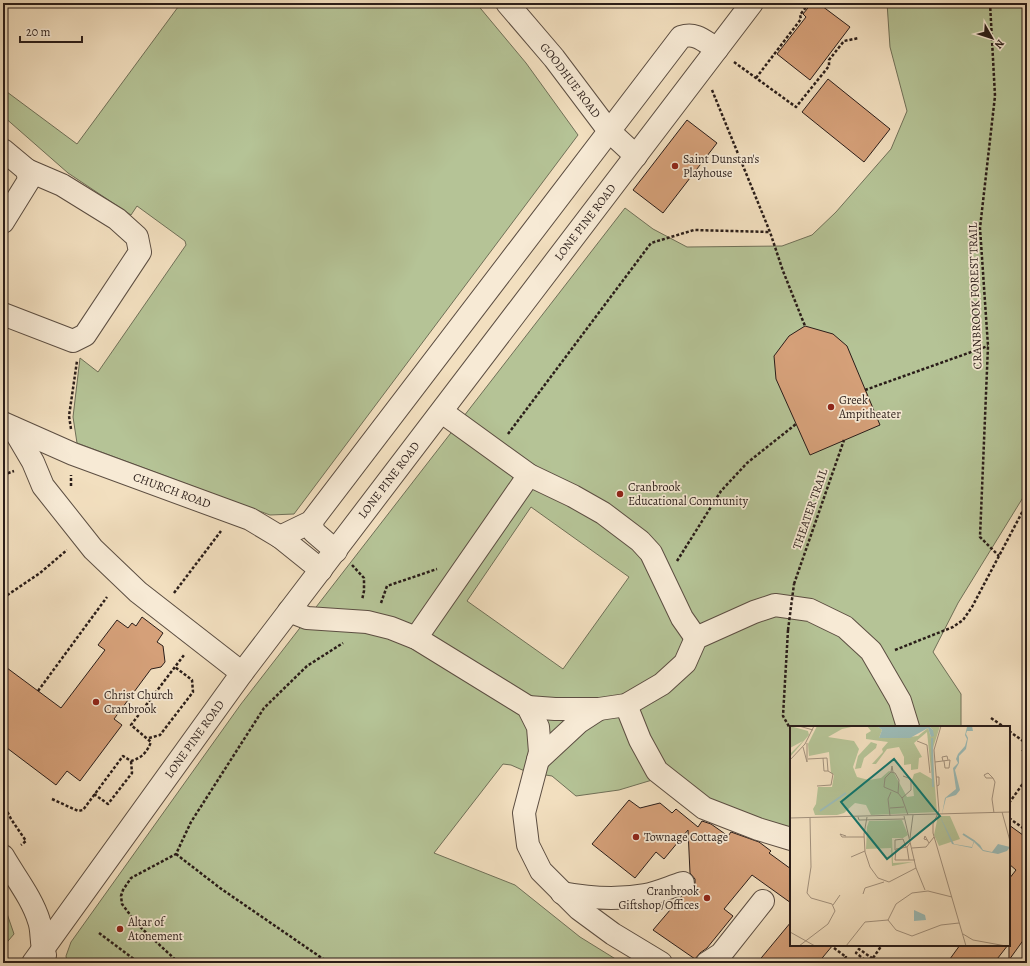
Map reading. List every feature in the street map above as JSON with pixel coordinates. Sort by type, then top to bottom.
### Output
[{"type":"street","name":"GOODHUE ROAD","points":[[507,3],[554,58],[609,131],[636,156]]},
{"type":"street","name":"LONE PINE ROAD","points":[[41,958],[242,673],[321,570],[341,556],[442,412],[636,156],[724,55],[752,3]]},
{"type":"street","points":[[280,537],[311,522],[680,37],[689,34],[696,36],[724,55]]},
{"type":"street","points":[[3,150],[27,170],[62,185],[117,219],[137,237],[140,252],[85,335],[72,341],[3,314]]},
{"type":"street","points":[[3,222],[29,180],[27,170]]},
{"type":"street","points":[[442,412],[529,475],[578,498],[621,526],[651,553],[682,618],[696,638]]},
{"type":"street","name":"CHURCH ROAD","points":[[8,425],[102,466],[245,517],[280,537],[321,570]]},
{"type":"street","name":"CHURCH ROAD","points":[[8,425],[33,462],[43,486],[93,549],[144,597],[242,673]]},
{"type":"street","points":[[416,638],[529,475]]},
{"type":"street","points":[[311,522],[314,532],[341,556]]},
{"type":"street","points":[[289,611],[308,618],[364,613],[391,628],[416,638],[528,707],[555,709],[600,709],[626,705],[662,684],[685,663],[696,638],[754,612],[775,605],[810,610],[845,627],[876,658],[900,701],[908,726]]},
{"type":"street","points":[[626,705],[640,740],[657,772],[704,808],[783,837],[782,847],[790,854]]},
{"type":"street","points":[[528,707],[538,727],[540,752],[524,813],[528,845],[541,871],[578,909],[613,934],[661,963]]},
{"type":"street","points":[[538,760],[579,722],[600,709]]},
{"type":"street","points":[[9,852],[40,923],[41,958]]},
{"type":"street","points":[[562,893],[581,897],[646,895],[683,883]]},
{"type":"street","points":[[707,963],[721,954],[762,901]]},
{"type":"path","points":[[756,78],[801,19],[800,15],[809,3]]},
{"type":"path","name":"CRANBROOK FOREST TRAIL","points":[[990,3],[995,96],[980,228],[988,346],[980,537],[999,556]]},
{"type":"path","points":[[724,55],[796,107],[829,66],[829,60],[844,41],[859,38]]},
{"type":"path","points":[[712,91],[770,232],[783,271],[805,326]]},
{"type":"path","points":[[506,437],[651,243],[694,230],[770,232]]},
{"type":"path","points":[[865,390],[988,346]]},
{"type":"path","points":[[72,436],[69,416],[77,357]]},
{"type":"path","points":[[666,584],[694,531],[721,491],[747,463],[796,424]]},
{"type":"path","name":"THEATER TRAIL","points":[[790,728],[782,716],[788,630],[794,584],[844,440]]},
{"type":"path","points":[[3,475],[16,470]]},
{"type":"path","points":[[876,658],[953,627],[963,620],[972,607],[1027,504]]},
{"type":"path","points":[[172,595],[224,527]]},
{"type":"path","points":[[3,598],[40,573],[68,549]]},
{"type":"path","points":[[179,963],[137,924],[122,904],[120,896],[131,878],[176,854],[191,822],[264,708],[307,666],[326,655],[364,613],[364,578],[358,569],[341,556]]},
{"type":"path","points":[[364,613],[377,616],[386,586],[448,565],[454,564],[464,568]]},
{"type":"path","points":[[38,691],[107,597]]},
{"type":"path","points":[[131,761],[140,758],[152,742],[149,738],[131,725],[184,654]]},
{"type":"path","points":[[149,738],[160,735],[193,692],[192,680],[175,667]]},
{"type":"path","points":[[991,718],[1003,726]]},
{"type":"path","points":[[1010,732],[1027,744],[1022,752],[1027,755]]},
{"type":"path","points":[[3,740],[6,735]]},
{"type":"path","points":[[52,799],[78,811],[83,810],[123,756],[131,761]]},
{"type":"path","points":[[94,794],[108,804],[132,773],[131,761]]},
{"type":"path","points":[[1010,802],[1027,778]]},
{"type":"path","points":[[3,803],[11,819],[26,841],[9,852]]},
{"type":"path","points":[[1010,819],[1027,831]]},
{"type":"path","points":[[176,854],[220,888],[329,963]]},
{"type":"path","points":[[99,933],[139,963]]},
{"type":"path","points":[[873,958],[881,946]]},
{"type":"path","points":[[834,948],[853,963]]},
{"type":"path","points":[[869,963],[856,953],[859,948],[879,963]]},
{"type":"path","points":[[842,963],[846,957]]},
{"type":"green space","points":[[181,3],[476,3],[526,63],[578,135],[294,514],[270,515],[77,443],[73,417],[80,358],[98,372],[186,245],[185,241],[137,206],[131,215],[68,173],[3,116],[3,89],[77,144]]},
{"type":"green space","points":[[887,3],[1027,3],[1027,491],[958,603],[933,652],[961,694],[961,726],[790,726],[790,831],[705,797],[672,774],[619,790],[576,796],[552,776],[527,772],[511,765],[503,764],[434,853],[515,885],[580,937],[622,963],[67,963],[66,956],[71,942],[241,704],[625,208],[653,229],[687,247],[782,246],[812,235],[836,212],[891,149],[907,111],[890,47]],"holes":[[[531,507],[629,577],[563,669],[467,601]]]},
{"type":"green space","points":[[3,902],[14,934],[3,947]]},
{"type":"building","points":[[812,3],[818,3],[850,27],[810,80],[777,54],[806,17],[803,14]]},
{"type":"building","points":[[828,79],[890,129],[864,162],[802,112]]},
{"type":"building","name":"Saint Dunstan's Playhouse","points":[[687,120],[717,143],[663,213],[633,190]]},
{"type":"building","name":"Greek Ampitheater","points":[[805,326],[833,334],[847,346],[880,425],[810,455],[776,379],[774,356],[789,336]]},
{"type":"building","name":"Christ Church Cranbrook","points":[[142,617],[163,633],[157,642],[163,646],[165,662],[161,667],[151,669],[114,719],[122,725],[80,781],[67,771],[56,785],[3,745],[3,665],[61,708],[105,650],[98,645],[117,620],[128,628],[132,623],[136,626]]},
{"type":"building","points":[[629,800],[640,808],[660,803],[672,813],[676,809],[698,827],[702,821],[711,824],[728,836],[731,832],[759,842],[771,851],[769,853],[790,868],[790,902],[752,875],[724,909],[733,916],[707,948],[695,959],[653,930],[682,896],[692,892],[695,886],[695,879],[690,873],[688,830],[664,859],[656,852],[635,878],[592,844]]},
{"type":"building","points":[[1010,826],[1027,838],[1027,935],[1009,960],[1010,878],[1016,870],[1010,865]]},
{"type":"building","points":[[790,923],[790,946],[832,946],[818,963],[757,963]]},
{"type":"building","points":[[959,946],[1007,946],[994,963],[947,963]]},
{"type":"place","name":"Saint Dunstan's Playhouse","points":[[675,166]]},
{"type":"place","name":"Greek Ampitheater","points":[[831,407]]},
{"type":"place","name":"Cranbrook Educational Community","points":[[620,494]]},
{"type":"place","name":"Christ Church Cranbrook","points":[[96,702]]},
{"type":"place","name":"Townage Cottage","points":[[636,837]]},
{"type":"place","name":"Cranbrook Giftshop/Offices","points":[[707,898]]},
{"type":"place","name":"Altar of Atonement","points":[[120,929]]}]
